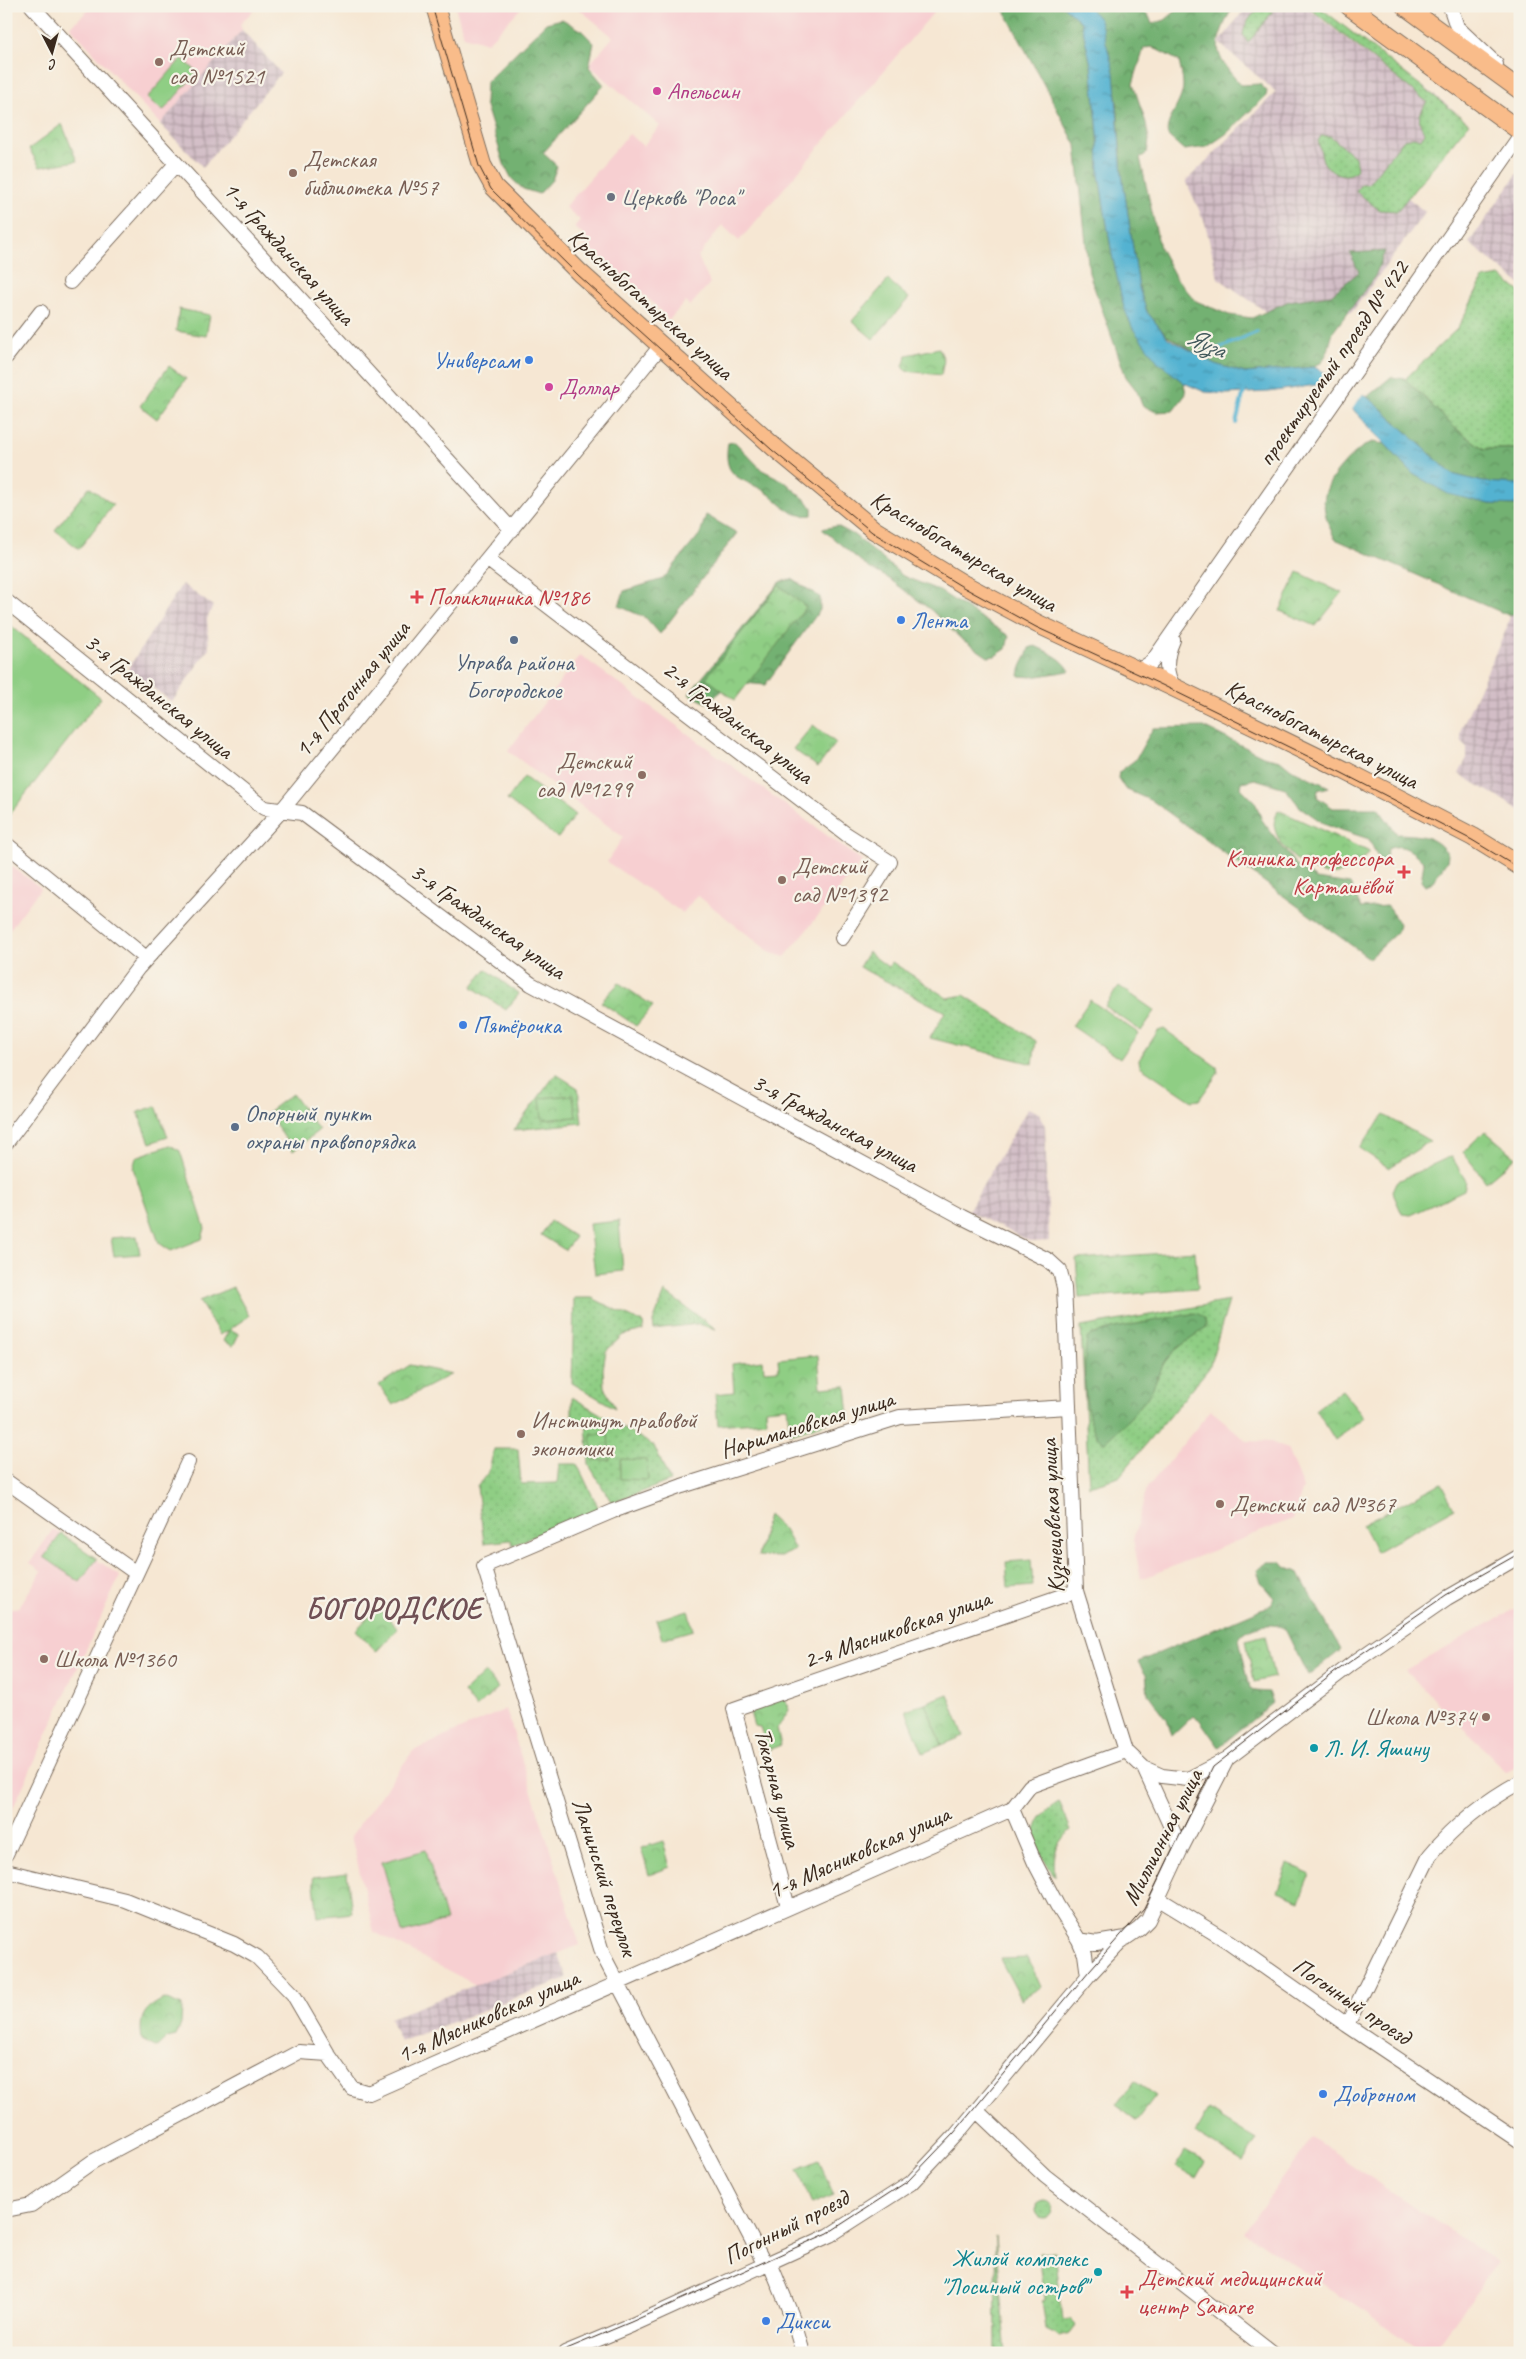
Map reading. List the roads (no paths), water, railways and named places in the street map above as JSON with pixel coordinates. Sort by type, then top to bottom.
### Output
[{"type":"main road","name":"Краснобогатырская улица","points":[[436,6],[482,165],[494,188],[526,222],[660,347],[805,474],[874,530],[963,584],[1038,624],[1344,770],[1473,837],[1520,866]]},
{"type":"main road","points":[[1349,6],[1520,131]]},
{"type":"main road","points":[[1405,6],[1520,89]]},
{"type":"street","name":"1-я Гражданская улица","points":[[32,6],[512,530]]},
{"type":"street","points":[[1450,6],[1457,27],[1520,89]]},
{"type":"street","name":"проектируемый проезд № 422","points":[[1136,670],[1142,669],[1152,662],[1520,136]]},
{"type":"street","points":[[70,282],[176,164]]},
{"type":"street","points":[[6,357],[41,312]]},
{"type":"street","name":"1-я Прогонная улица","points":[[6,1143],[146,958],[282,810],[660,347]]},
{"type":"street","name":"2-я Гражданская улица","points":[[488,560],[846,834],[890,862],[842,938]]},
{"type":"street","name":"3-я Гражданская улица","points":[[6,601],[264,808],[302,813],[531,984],[832,1148],[1048,1260],[1060,1271]]},
{"type":"street","name":"проектируемый проезд № 422","points":[[1175,688],[1170,682],[1166,669],[1168,652],[1183,617]]},
{"type":"street","points":[[6,844],[146,958]]},
{"type":"street","name":"Кузнецовская улица","points":[[1060,1271],[1064,1288],[1070,1407],[1076,1591],[1126,1751]]},
{"type":"street","name":"Наримановская улица","points":[[484,1566],[613,1511],[682,1486],[900,1417],[1070,1407]]},
{"type":"street","points":[[6,1854],[188,1462]]},
{"type":"street","points":[[6,1481],[136,1573]]},
{"type":"street","name":"Миллионная улица","points":[[1126,1751],[1144,1768],[1162,1776],[1188,1779],[1227,1760],[1319,1688],[1439,1603],[1520,1556]]},
{"type":"street","name":"Ланинский переулок","points":[[484,1566],[603,1955],[767,2264],[793,2319],[803,2353]]},
{"type":"street","name":"2-я Мясниковская улица","points":[[734,1709],[1076,1591]]},
{"type":"street","name":"Токарная улица","points":[[734,1709],[788,1907]]},
{"type":"street","points":[[1088,1976],[1085,1954],[1079,1940],[1057,1905],[1035,1863],[1012,1809],[1030,1786],[1126,1751]]},
{"type":"street","name":"Миллионная улица","points":[[1079,1940],[1096,1943],[1127,1937],[1148,1920],[1181,1849],[1227,1760]]},
{"type":"street","points":[[1144,1768],[1181,1849]]},
{"type":"street","points":[[1347,2025],[1430,1856],[1449,1833],[1482,1805],[1520,1782]]},
{"type":"street","name":"1-я Мясниковская улица","points":[[6,1871],[125,1900],[257,1957],[287,1986],[328,2054],[352,2088],[369,2093],[1012,1809]]},
{"type":"street","name":"Погонный проезд","points":[[1159,1898],[1229,1942],[1347,2025],[1520,2141]]},
{"type":"street","name":"Погонный проезд","points":[[565,2353],[830,2235],[910,2183],[977,2111],[1088,1976],[1127,1937]]},
{"type":"street","points":[[6,2210],[31,2205],[92,2162],[299,2052],[328,2054]]},
{"type":"street","points":[[977,2111],[1045,2176],[1272,2353]]},
{"type":"water","points":[[1063,6],[1088,6],[1100,20],[1114,72],[1122,174],[1139,288],[1147,312],[1168,338],[1215,364],[1245,373],[1314,367],[1353,387],[1375,403],[1452,474],[1483,482],[1520,484],[1520,505],[1489,504],[1448,494],[1413,474],[1347,403],[1332,392],[1316,385],[1269,392],[1226,394],[1205,392],[1184,383],[1158,362],[1133,329],[1124,308],[1112,255],[1099,175],[1098,133],[1091,65],[1081,22]]},
{"type":"waterway","name":"Яуза","points":[[1197,358],[1257,332]]},
{"type":"waterway","points":[[1236,423],[1244,391]]},
{"type":"tram line","points":[[432,6],[479,166],[491,189],[578,275],[772,450],[872,532],[961,586],[1036,627],[1162,685],[1342,773],[1472,840],[1520,869]]},
{"type":"tram line","points":[[557,2353],[631,2322],[828,2233],[908,2181],[954,2133],[1089,1971],[1144,1909],[1213,1767],[1338,1670],[1446,1595],[1520,1553]]},
{"type":"place","name":"Детский сад №1521","points":[[159,62]]},
{"type":"place","name":"Апельсин","points":[[657,91]]},
{"type":"place","name":"Детская библиотека №57","points":[[293,173]]},
{"type":"place","name":"Церковь \"Роса\"","points":[[611,197]]},
{"type":"place","name":"Универсам","points":[[529,360]]},
{"type":"place","name":"Доллар","points":[[549,387]]},
{"type":"place","name":"Поликлиника №186","points":[[417,597]]},
{"type":"place","name":"Лента","points":[[901,620]]},
{"type":"place","name":"Управа района Богородское","points":[[514,640]]},
{"type":"place","name":"Детский сад №1299","points":[[642,775]]},
{"type":"place","name":"Клиника профессора Карташёвой","points":[[1404,872]]},
{"type":"place","name":"Детский сад №1392","points":[[782,880]]},
{"type":"place","name":"Пятёрочка","points":[[463,1025]]},
{"type":"place","name":"Опорный пункт охраны правопорядка","points":[[235,1127]]},
{"type":"place","name":"Институт правовой экономики","points":[[521,1434]]},
{"type":"place","name":"Детский сад №367","points":[[1220,1504]]},
{"type":"place","name":"Школа №1360","points":[[44,1659]]},
{"type":"place","name":"Школа №374","points":[[1486,1717]]},
{"type":"place","name":"Л. И. Яшину","points":[[1314,1748]]},
{"type":"place","name":"Доброном","points":[[1323,2094]]},
{"type":"place","name":"Жилой комплекс \"Лосиный остров\"","points":[[1098,2272]]},
{"type":"place","name":"Детский медицинский центр Sanare","points":[[1127,2292]]},
{"type":"place","name":"Дикси","points":[[766,2321]]},
{"type":"district","name":"БОГОРОДСКОЕ","points":[[394,1608]]}]
